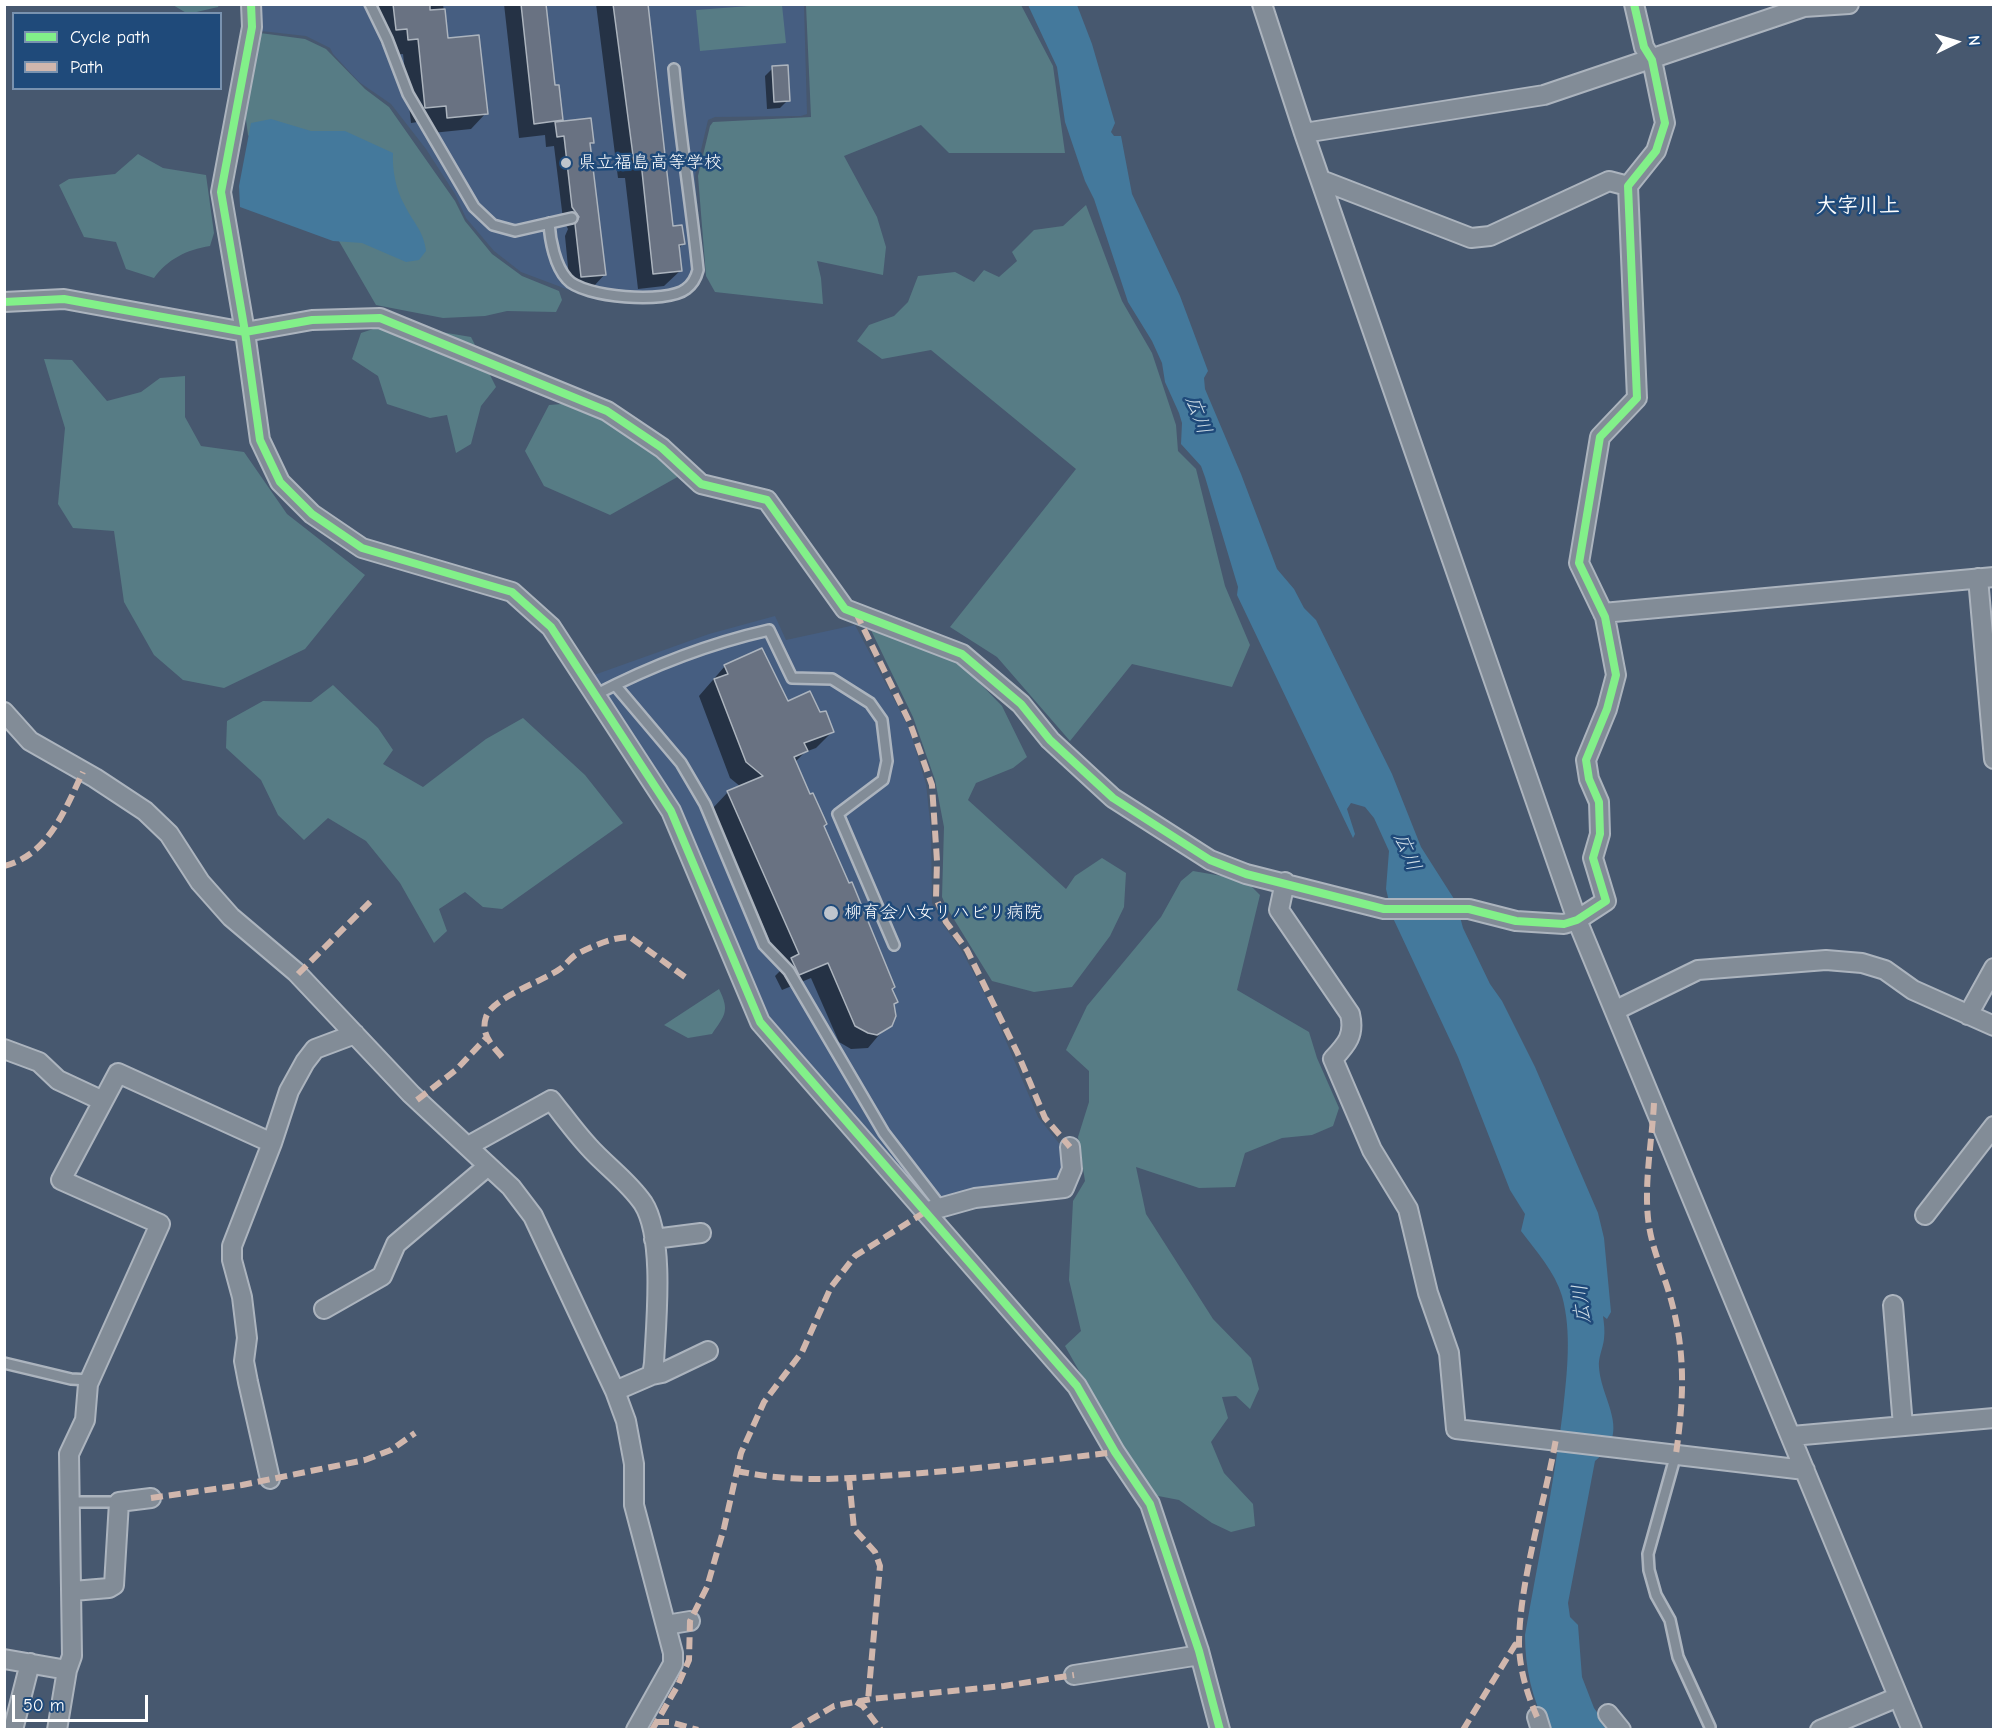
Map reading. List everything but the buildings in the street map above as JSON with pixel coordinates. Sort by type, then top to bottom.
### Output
[{"type":"street","points":[[251,4],[252,27],[221,192],[245,332],[260,441],[280,482],[312,514],[362,548],[512,592],[551,627],[670,811],[760,1023],[933,1210],[1077,1386],[1114,1452],[1150,1504],[1200,1655],[1220,1730]]},
{"type":"street","points":[[1262,4],[1304,133],[1577,920],[1792,1436],[1911,1730]]},
{"type":"street","points":[[4,302],[64,299],[245,332],[312,320],[380,318],[607,411],[662,448],[700,484],[766,500],[845,609],[962,654],[1021,704],[1050,740],[1113,798],[1210,860],[1246,874],[1285,882],[1384,909],[1469,909],[1516,921],[1564,924],[1577,920],[1606,901],[1593,858],[1600,834],[1599,802],[1589,779],[1586,760],[1607,709],[1616,675],[1603,613],[1579,563],[1600,437],[1637,398],[1628,186],[1656,151],[1665,123],[1652,60],[1644,47],[1634,4]]},
{"type":"street","points":[[1304,133],[1544,96],[1804,7],[1849,4]]},
{"type":"street","points":[[1321,180],[1471,238],[1490,236],[1609,181],[1628,186]]},
{"type":"street","points":[[1603,613],[1986,578],[1994,759]]},
{"type":"street","points":[[4,712],[30,741],[145,811],[161,826],[169,834],[200,882],[231,917],[298,974],[411,1094],[511,1187],[532,1216],[615,1390],[626,1421],[634,1464],[634,1505],[674,1664],[636,1730]]},
{"type":"street","points":[[1285,882],[1279,910],[1350,1014],[1353,1028],[1349,1041],[1333,1059],[1372,1150],[1408,1209],[1428,1293],[1449,1353],[1456,1429],[1556,1438],[1805,1470]]},
{"type":"street","points":[[1616,1010],[1698,970],[1826,960],[1862,963],[1885,970],[1913,990],[1994,1026]]},
{"type":"street","points":[[1968,1015],[1994,968]]},
{"type":"street","points":[[270,1479],[244,1361],[247,1338],[242,1297],[232,1260],[232,1246],[272,1143],[289,1091],[315,1049],[355,1034]]},
{"type":"street","points":[[4,1049],[39,1062],[58,1080],[103,1101]]},
{"type":"street","points":[[57,1730],[67,1670],[72,1656],[73,1591],[69,1454],[85,1420],[90,1380],[160,1224],[61,1180],[118,1073],[272,1143]]},
{"type":"street","points":[[468,1146],[551,1100],[589,1147],[617,1173],[644,1205],[654,1239],[658,1291],[652,1375]]},
{"type":"street","points":[[1925,1215],[1994,1126]]},
{"type":"street","points":[[933,1210],[975,1198],[1064,1188],[1072,1169],[1071,1147]]},
{"type":"street","points":[[324,1309],[382,1276],[396,1244],[488,1166]]},
{"type":"street","points":[[654,1239],[701,1233]]},
{"type":"street","points":[[1893,1305],[1903,1426]]},
{"type":"street","points":[[615,1390],[662,1373],[708,1351]]},
{"type":"street","points":[[1792,1436],[1994,1418]]},
{"type":"street","points":[[73,1591],[109,1588],[114,1585],[119,1502],[152,1498]]},
{"type":"street","points":[[666,1625],[690,1622]]},
{"type":"street","points":[[1074,1675],[1200,1655]]},
{"type":"street","points":[[4,1659],[67,1670]]},
{"type":"street","points":[[14,1730],[30,1663]]},
{"type":"street","points":[[1820,1730],[1898,1697]]},
{"type":"street","points":[[1608,1714],[1621,1730]]},
{"type":"lane","points":[[370,4],[387,39],[408,94],[474,207],[493,225],[515,231],[572,218]]},
{"type":"lane","points":[[549,223],[550,240],[566,279],[576,287],[594,294],[660,297],[686,290],[696,279],[698,270],[689,180],[681,144],[674,69]]},
{"type":"lane","points":[[595,695],[640,671],[721,641],[769,630],[792,678],[832,679],[870,703],[882,720],[887,761],[883,780],[838,814],[894,945]]},
{"type":"lane","points":[[615,685],[681,763],[705,804],[764,945],[789,971],[884,1133],[933,1210]]},
{"type":"lane","points":[[4,1363],[71,1379],[90,1380]]},
{"type":"lane","points":[[1676,1454],[1648,1554],[1649,1570],[1656,1595],[1670,1620],[1678,1657],[1710,1727]]},
{"type":"lane","points":[[71,1502],[119,1502]]},
{"type":"shaded area","name":"県立福島高等学校","points":[[259,5],[804,5],[807,114],[801,116],[715,117],[708,120],[695,176],[703,270],[700,283],[682,298],[656,302],[593,299],[521,272],[494,251],[466,218],[455,194],[426,149],[391,104],[359,82],[330,48],[306,36],[261,31]]},
{"type":"shaded area","name":"柳育会八女リハビリ病院","points":[[775,616],[786,640],[855,625],[909,728],[926,784],[931,830],[932,903],[942,923],[962,951],[992,1008],[1038,1117],[1066,1152],[1068,1163],[1057,1185],[979,1189],[928,1200],[776,1029],[754,988],[677,802],[594,675],[709,634]]},
{"type":"green space","points":[[219,4],[218,7],[197,12],[185,12],[173,5]]},
{"type":"green space","points":[[782,5],[786,43],[700,51],[696,10]]},
{"type":"green space","points":[[806,5],[1021,5],[1053,66],[1065,153],[949,153],[921,125],[844,156],[877,217],[886,247],[883,275],[817,261],[823,304],[715,292],[706,276],[698,176],[710,126],[713,122],[811,117]]},
{"type":"green space","points":[[260,33],[305,39],[326,49],[365,89],[389,107],[455,201],[465,221],[492,254],[522,276],[559,291],[562,300],[556,312],[507,311],[485,316],[443,318],[376,305],[336,236],[248,135],[245,112]]},
{"type":"green space","points":[[138,154],[163,168],[206,175],[214,233],[210,246],[178,256],[154,278],[126,269],[116,242],[84,237],[59,185],[69,179],[115,174]]},
{"type":"green space","points":[[1086,205],[1122,301],[1152,353],[1176,425],[1178,451],[1196,469],[1225,586],[1250,645],[1232,687],[1132,664],[1070,741],[997,657],[950,627],[1076,469],[931,350],[882,359],[857,341],[869,325],[894,316],[908,302],[918,276],[955,272],[974,282],[984,270],[999,277],[1017,261],[1012,252],[1034,230],[1063,226]]},
{"type":"green space","points":[[376,328],[417,328],[471,337],[496,387],[481,406],[471,444],[456,453],[447,415],[430,418],[387,404],[378,376],[352,359],[361,333]]},
{"type":"green space","points":[[44,359],[72,360],[107,401],[141,392],[160,378],[185,376],[185,417],[201,446],[244,452],[287,514],[365,575],[305,649],[224,688],[183,680],[154,655],[124,602],[114,531],[73,528],[58,504],[65,428]]},
{"type":"green space","points":[[562,404],[603,418],[681,475],[610,515],[544,486],[525,451],[549,405]]},
{"type":"green space","points":[[868,624],[959,662],[1002,706],[1027,757],[1013,768],[976,783],[968,800],[1066,889],[1075,876],[1102,858],[1126,873],[1124,907],[1110,936],[1072,987],[1034,992],[992,981],[947,908],[942,897],[944,827],[935,780],[913,717]]},
{"type":"green space","points":[[333,685],[378,728],[393,750],[383,764],[423,787],[486,739],[523,718],[585,775],[623,823],[502,909],[483,907],[465,892],[439,909],[447,931],[434,943],[400,883],[366,841],[328,818],[304,840],[278,815],[261,780],[226,748],[227,721],[263,701],[311,702]]},
{"type":"green space","points":[[1193,871],[1245,880],[1260,895],[1237,990],[1309,1032],[1317,1058],[1339,1108],[1333,1126],[1312,1135],[1282,1138],[1245,1153],[1235,1187],[1199,1188],[1136,1167],[1146,1214],[1213,1319],[1251,1358],[1259,1389],[1250,1409],[1236,1396],[1222,1397],[1228,1418],[1211,1442],[1224,1473],[1253,1504],[1255,1526],[1231,1532],[1212,1523],[1179,1500],[1153,1495],[1122,1447],[1065,1346],[1081,1331],[1069,1280],[1073,1201],[1085,1181],[1078,1137],[1089,1102],[1089,1071],[1066,1050],[1087,1006],[1161,917],[1181,881]]},
{"type":"green space","points":[[719,989],[725,1008],[712,1034],[688,1038],[664,1025]]},
{"type":"water","name":"広川","points":[[1028,5],[1077,5],[1092,44],[1115,123],[1111,132],[1114,136],[1121,136],[1132,194],[1180,296],[1208,371],[1204,378],[1205,389],[1241,474],[1277,569],[1294,589],[1304,608],[1316,620],[1392,774],[1421,847],[1456,902],[1463,928],[1535,1067],[1598,1213],[1604,1238],[1611,1312],[1607,1319],[1603,1316],[1604,1336],[1599,1367],[1613,1427],[1612,1439],[1606,1450],[1595,1461],[1568,1603],[1570,1617],[1578,1625],[1582,1677],[1594,1708],[1609,1729],[1548,1729],[1530,1684],[1526,1660],[1525,1635],[1555,1466],[1566,1382],[1567,1324],[1559,1287],[1550,1270],[1521,1231],[1525,1214],[1510,1190],[1458,1057],[1393,918],[1386,889],[1389,851],[1374,818],[1365,807],[1351,803],[1347,809],[1355,834],[1353,838],[1237,595],[1238,587],[1205,477],[1201,466],[1181,444],[1182,423],[1165,382],[1162,363],[1152,341],[1128,302],[1094,199],[1085,181],[1065,122],[1057,67]]},
{"type":"water","points":[[271,119],[311,131],[345,131],[393,153],[394,172],[399,192],[425,244],[426,251],[419,260],[406,262],[362,243],[333,241],[240,207],[239,186],[251,123]]},
{"type":"marked path","points":[[856,613],[910,723],[932,785],[937,861],[936,898],[946,922],[967,950],[1018,1054],[1045,1118],[1070,1147]]},
{"type":"marked path","points":[[4,866],[33,852],[44,841],[62,815],[83,772]]},
{"type":"marked path","points":[[298,974],[374,898]]},
{"type":"marked path","points":[[502,1057],[486,1034],[485,1023],[490,1010],[508,997],[552,974],[575,956],[590,948],[610,940],[630,937],[685,977]]},
{"type":"marked path","points":[[417,1100],[456,1070],[487,1037]]},
{"type":"marked path","points":[[1654,1103],[1647,1180],[1647,1211],[1653,1244],[1670,1296],[1679,1336],[1682,1394],[1676,1454]]},
{"type":"marked path","points":[[652,1730],[678,1685],[689,1660],[690,1621],[707,1587],[724,1528],[741,1453],[764,1402],[802,1352],[831,1287],[855,1256],[925,1212]]},
{"type":"marked path","points":[[151,1498],[242,1485],[365,1460],[391,1450],[415,1433]]},
{"type":"marked path","points":[[1537,1717],[1520,1661],[1520,1618],[1528,1566],[1556,1439]]},
{"type":"marked path","points":[[737,1471],[797,1479],[855,1478],[978,1468],[1115,1452]]},
{"type":"marked path","points":[[849,1478],[854,1529],[875,1552],[880,1566],[868,1700]]},
{"type":"marked path","points":[[1463,1730],[1519,1642]]},
{"type":"marked path","points":[[793,1730],[834,1706],[871,1699],[1004,1686],[1074,1675]]},
{"type":"marked path","points":[[856,1702],[863,1706],[881,1730]]},
{"type":"marked path","points":[[657,1722],[670,1722],[698,1730]]},
{"type":"cycle path","points":[[251,4],[252,27],[221,192],[245,332],[260,440],[280,482],[312,514],[362,548],[512,592],[551,627],[671,811],[760,1022],[1077,1386],[1115,1452],[1150,1504],[1199,1651],[1220,1730]]},
{"type":"cycle path","points":[[4,302],[64,299],[245,332],[312,320],[380,318],[607,411],[662,448],[701,484],[767,500],[845,609],[962,654],[1021,704],[1050,740],[1113,798],[1210,860],[1246,874],[1384,909],[1469,909],[1516,921],[1564,924],[1577,920],[1606,901],[1593,858],[1600,834],[1599,802],[1589,779],[1586,760],[1607,709],[1616,675],[1605,617],[1579,563],[1600,437],[1637,398],[1628,186],[1656,151],[1665,123],[1652,60],[1644,47],[1634,4]]},
{"type":"place","name":"県立福島高等学校","points":[[566,163]]},
{"type":"place","name":"柳育会八女リハビリ病院","points":[[831,913]]},
{"type":"district","name":"大字川上","points":[[1858,206]]}]
